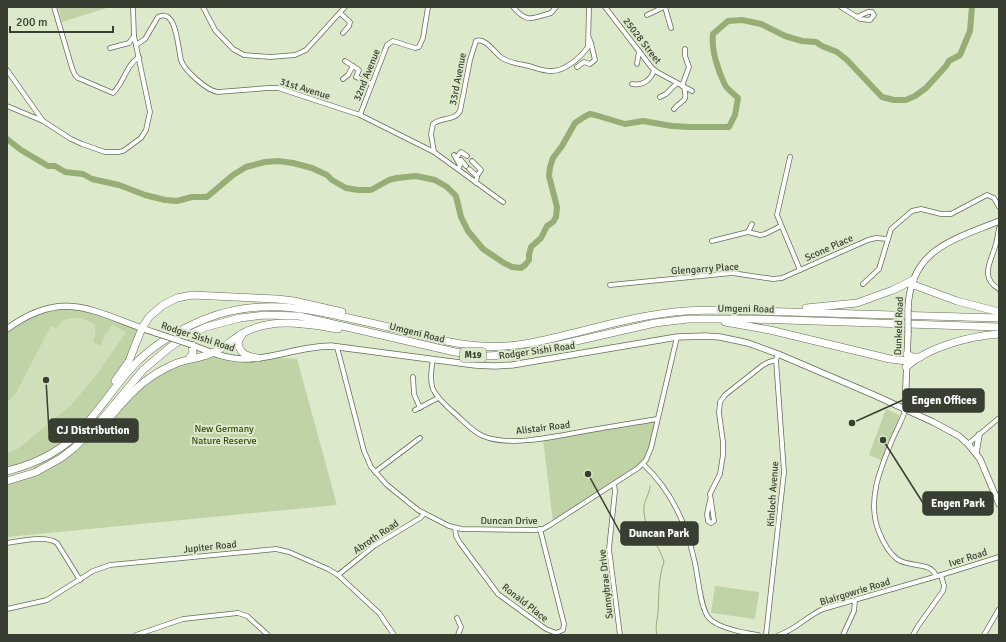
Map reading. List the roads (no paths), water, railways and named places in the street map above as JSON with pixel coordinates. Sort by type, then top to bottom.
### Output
[{"type":"highway","points":[[746,310],[829,307],[857,303],[912,284],[957,301],[999,312]]},
{"type":"highway","points":[[71,439],[90,417],[129,361],[142,328],[154,312],[163,305],[177,298],[192,295],[264,298],[294,301],[338,310],[385,326]]},
{"type":"highway","name":"Umgeni Road","points":[[7,471],[35,462],[71,439],[146,354],[175,333],[214,316],[245,308],[283,306],[311,309],[458,343],[496,347],[528,343],[627,320],[666,313],[703,310],[999,318]]},
{"type":"highway","name":"Umgeni Road","points":[[7,481],[19,478],[48,465],[74,448],[92,431],[153,360],[176,343],[206,327],[252,316],[291,315],[316,319],[465,354],[486,356],[528,352],[655,323],[704,319],[999,327]]},
{"type":"highway","points":[[704,319],[770,330],[890,359],[907,361],[955,342],[970,338],[999,334]]},
{"type":"highway","points":[[19,478],[50,468],[71,455],[89,440],[128,396],[144,381],[167,368],[189,359],[213,353],[243,333],[267,324],[296,322],[413,342]]},
{"type":"highway","points":[[243,333],[238,342],[240,350],[248,356],[258,358]]},
{"type":"highway","points":[[189,359],[193,353],[192,345]]},
{"type":"highway","points":[[907,361],[912,357],[920,357]]},
{"type":"street","points":[[54,7],[72,68],[78,78],[113,92],[130,65],[139,57]]},
{"type":"street","points":[[7,106],[43,121],[71,139],[95,150],[118,152],[129,147],[144,134],[149,116],[148,103],[134,36],[133,7]]},
{"type":"street","points":[[202,7],[215,30],[234,49],[244,54],[266,57],[288,56],[303,52],[345,7]]},
{"type":"street","name":"32nd Avenue","points":[[360,115],[389,43],[395,42],[418,48],[423,38],[428,7]]},
{"type":"street","points":[[513,7],[521,16],[527,19],[551,13],[556,7]]},
{"type":"street","name":"33rd Avenue","points":[[434,152],[431,134],[433,124],[437,121],[456,116],[460,111],[470,60],[476,41],[483,40],[496,53],[508,61],[552,71],[564,68],[588,47],[589,7]]},
{"type":"street","name":"25028 Street","points":[[605,7],[654,70],[692,91]]},
{"type":"street","points":[[647,15],[665,7],[671,28]]},
{"type":"street","points":[[841,7],[857,17]]},
{"type":"street","points":[[340,12],[350,22],[344,33]]},
{"type":"street","name":"31st Avenue","points":[[136,45],[145,39],[157,19],[161,16],[166,16],[174,24],[183,65],[210,90],[218,92],[275,88],[360,115],[434,152],[502,202]]},
{"type":"street","points":[[110,48],[129,43],[134,36]]},
{"type":"street","points":[[577,67],[584,62],[588,64],[595,60],[589,38]]},
{"type":"street","points":[[674,109],[685,100],[686,97],[683,86],[689,67],[685,56],[685,49]]},
{"type":"street","points":[[637,64],[639,51]]},
{"type":"street","points":[[346,62],[359,70],[356,77],[372,84]]},
{"type":"street","points":[[344,78],[348,75],[353,66]]},
{"type":"street","points":[[7,70],[43,121]]},
{"type":"street","points":[[632,84],[636,85],[648,81],[652,77],[654,70]]},
{"type":"street","points":[[660,98],[677,83]]},
{"type":"street","points":[[456,157],[461,152],[467,156]]},
{"type":"street","points":[[456,157],[460,165],[458,169]]},
{"type":"street","points":[[456,157],[461,160],[476,176]]},
{"type":"street","name":"Scone Place","points":[[790,157],[776,213],[800,270],[868,240],[876,238],[888,239]]},
{"type":"street","points":[[472,161],[481,170],[476,176],[476,183]]},
{"type":"street","points":[[863,284],[879,269],[893,226],[915,210],[921,209],[941,214],[951,214],[987,195],[994,198],[999,206]]},
{"type":"street","name":"Dunkeld Road","points":[[905,410],[908,309],[912,284],[924,261],[938,248],[952,240],[999,221]]},
{"type":"street","points":[[748,232],[752,224]]},
{"type":"street","points":[[712,240],[748,232],[760,235],[781,226]]},
{"type":"street","points":[[999,228],[996,245],[987,273],[992,284],[999,289]]},
{"type":"street","name":"Glengarry Place","points":[[610,286],[732,273],[773,279],[782,278],[800,270]]},
{"type":"street","name":"Rodger Sishi Road","points":[[7,329],[31,315],[58,306],[68,305],[95,310],[213,353],[241,359],[258,358],[308,347],[321,346],[475,365],[503,366],[676,337],[720,336],[748,342],[778,354],[943,427],[959,436],[976,453],[999,504]]},
{"type":"street","points":[[676,337],[651,448],[648,458],[643,464],[667,490],[680,518],[691,546],[703,604],[708,618],[719,625],[758,635]]},
{"type":"street","name":"Duncan Drive","points":[[337,347],[362,446],[368,461],[387,486],[424,514],[442,524],[455,528],[540,529],[550,525],[643,464]]},
{"type":"street","name":"Kinloch Avenue","points":[[766,635],[784,472],[776,360],[778,354]]},
{"type":"street","name":"Alistair Road","points":[[433,359],[430,382],[438,398],[477,432],[498,440],[534,439],[657,419]]},
{"type":"street","points":[[714,520],[713,523],[711,523],[707,519],[711,491],[719,477],[722,463],[723,442],[719,410],[721,399],[763,365],[776,360]]},
{"type":"street","points":[[413,377],[414,394],[420,408]]},
{"type":"street","points":[[415,410],[438,398]]},
{"type":"street","points":[[905,410],[877,479],[874,495],[877,528],[884,544],[896,558],[904,563],[930,568],[934,571],[936,576]]},
{"type":"street","points":[[968,444],[999,418]]},
{"type":"street","points":[[976,453],[979,435]]},
{"type":"street","points":[[375,472],[420,438]]},
{"type":"street","name":"Sunnybrae Drive","points":[[614,484],[615,492],[609,549],[620,635]]},
{"type":"street","name":"Abroth Road","points":[[338,574],[374,546],[420,518],[424,514]]},
{"type":"street","name":"Ronald Place","points":[[455,528],[456,536],[460,543],[498,594],[546,629],[556,633],[563,630],[564,621],[540,529]]},
{"type":"street","points":[[7,543],[46,539],[54,540],[80,580]]},
{"type":"street","name":"Jupiter Road","points":[[7,609],[47,600],[93,571],[110,565],[272,549],[289,552],[338,574],[379,613],[394,635]]},
{"type":"street","name":"Iver Road","points":[[941,575],[999,557]]},
{"type":"street","points":[[913,635],[944,591],[941,575]]},
{"type":"street","name":"Blairgowrie Road","points":[[779,635],[787,632],[818,611],[941,575]]},
{"type":"street","points":[[843,635],[854,611],[855,600]]},
{"type":"street","points":[[984,635],[999,609]]},
{"type":"street","points":[[136,635],[144,634],[183,619],[238,613],[247,616],[268,635]]},
{"type":"street","points":[[457,618],[462,627],[458,635]]},
{"type":"waterway","points":[[7,139],[21,150],[48,166],[55,166],[65,172],[83,174],[92,179],[119,185],[145,195],[165,200],[177,201],[192,197],[207,197],[233,175],[246,167],[265,162],[278,161],[312,168],[327,175],[332,180],[346,188],[358,190],[371,190],[389,180],[397,178],[416,176],[435,180],[447,187],[456,196],[461,217],[468,231],[483,249],[504,263],[512,267],[521,268],[529,260],[531,247],[541,238],[547,226],[553,222],[556,217],[557,207],[549,176],[550,167],[553,158],[562,146],[575,123],[590,114],[625,124],[643,121],[672,126],[729,127],[735,115],[738,98],[726,87],[722,79],[713,46],[713,34],[728,21],[742,20],[761,24],[785,36],[802,41],[816,42],[837,52],[847,60],[882,97],[894,100],[906,100],[915,96],[926,88],[949,61],[960,55],[970,31],[972,7]]},
{"type":"waterway","points":[[650,486],[644,506],[644,514],[648,528],[664,562],[660,581],[656,627],[657,635]]},
{"type":"place","name":"CJ Distribution","points":[[46,380]]},
{"type":"place","name":"Engen Offices","points":[[852,423]]},
{"type":"place","name":"Engen Park","points":[[883,440]]},
{"type":"place","name":"Duncan Park","points":[[588,474]]},
{"type":"park label","name":"New Germany Nature Reserve","points":[[224,434]]}]
